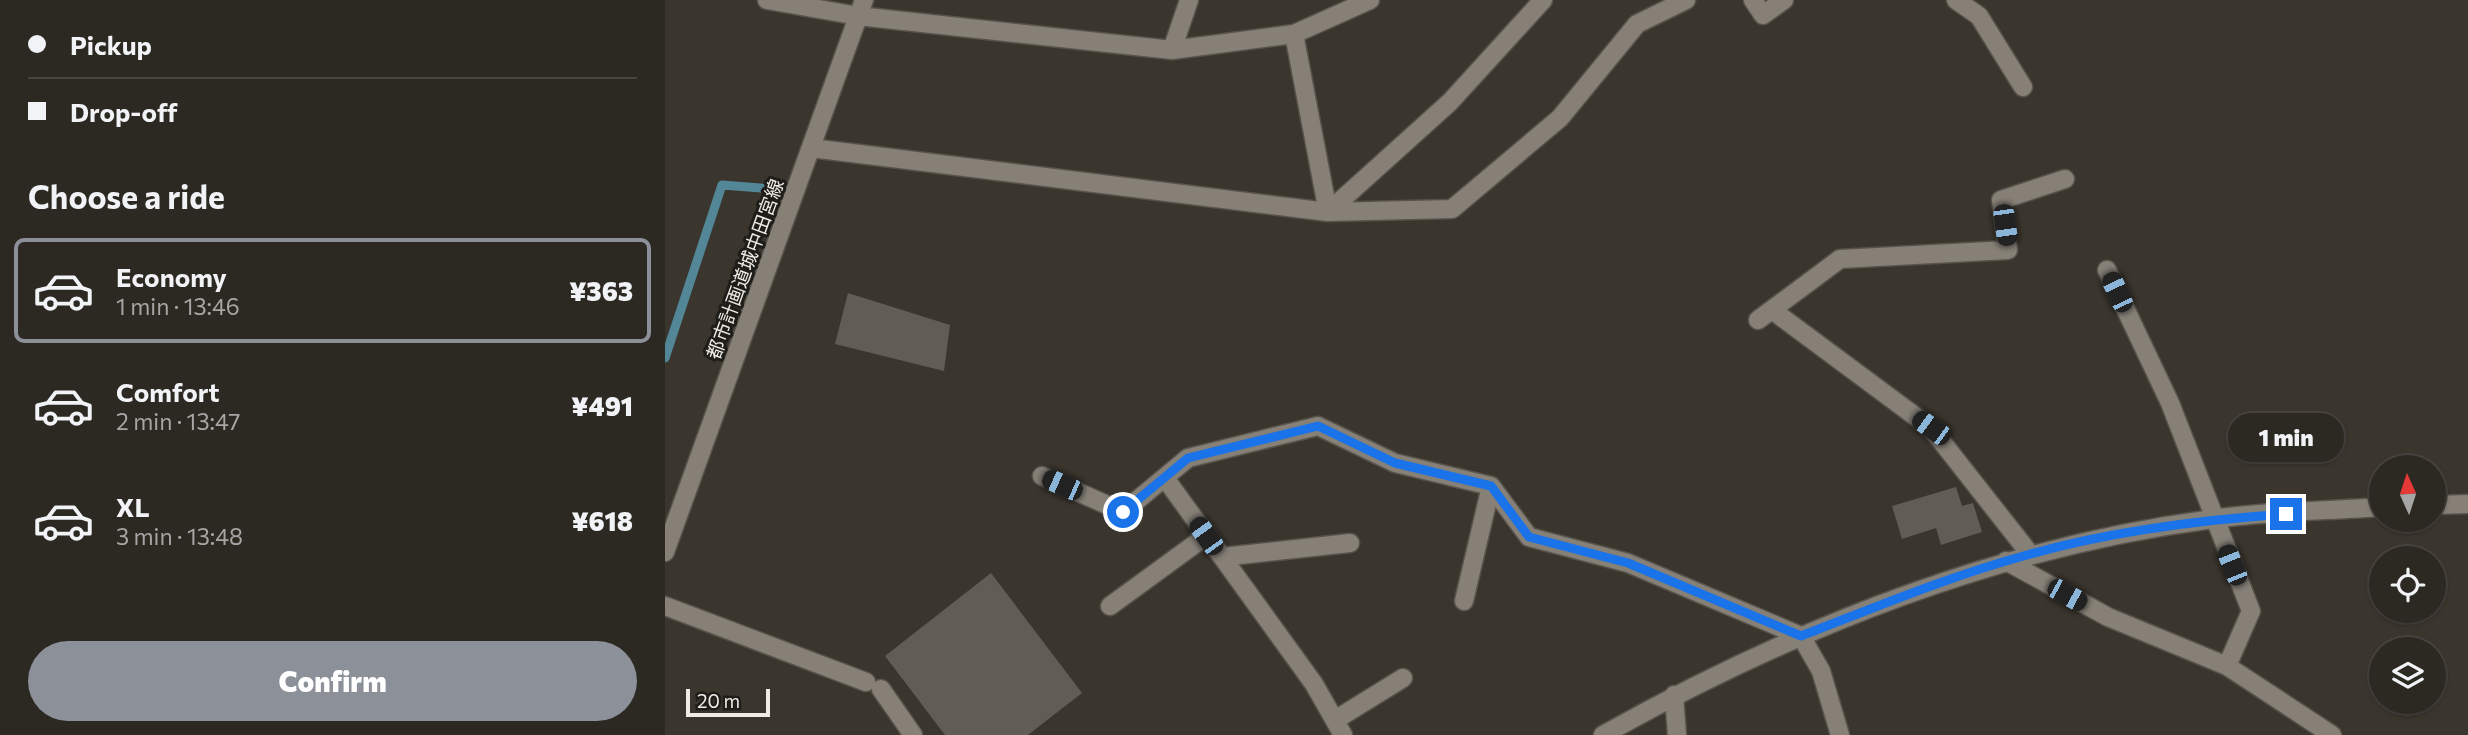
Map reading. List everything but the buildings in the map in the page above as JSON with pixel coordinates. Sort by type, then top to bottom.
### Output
[{"type":"street","points":[[767,0],[861,8],[1172,50],[1294,34],[1370,0]]},
{"type":"street","points":[[1172,50],[1189,0]]},
{"type":"street","points":[[1328,212],[1450,102],[1543,0]]},
{"type":"street","points":[[811,148],[1328,212],[1453,209],[1560,118],[1637,24],[1686,0]]},
{"type":"street","points":[[1753,0],[1763,15],[1784,0]]},
{"type":"street","points":[[1956,0],[1979,16],[2023,87]]},
{"type":"street","name":"都市計画道城中田宮線","points":[[665,552],[861,8]]},
{"type":"street","points":[[1294,34],[1328,212]]},
{"type":"street","points":[[2030,554],[1931,428],[1765,315],[1840,259],[2008,250],[2001,200],[2065,179]]},
{"type":"street","points":[[2107,270],[2170,403],[2251,611],[2227,666]]},
{"type":"street","points":[[1042,476],[1123,512],[1188,458],[1318,426],[1395,463],[1491,486],[1529,537],[1628,563],[1801,636],[1821,671],[1840,735]]},
{"type":"street","points":[[1165,478],[1314,684],[1339,728],[1403,678]]},
{"type":"street","points":[[1464,601],[1491,486]]},
{"type":"street","points":[[2447,505],[2468,504]]},
{"type":"street","points":[[1603,735],[1674,695],[1801,636],[1913,592],[2006,561],[2030,554],[2214,519],[2369,508]]},
{"type":"street","points":[[1110,606],[1206,536]]},
{"type":"street","points":[[1222,557],[1350,543]]},
{"type":"street","points":[[2006,561],[2108,617],[2227,666],[2332,735]]},
{"type":"street","points":[[665,606],[873,685],[913,735]]},
{"type":"street","points":[[1674,695],[1677,735]]},
{"type":"waterway","points":[[665,358],[722,185],[772,189]]},
{"type":"route","points":[[1123,512],[1188,458],[1318,426],[1395,463],[1491,486],[1529,537],[1628,563],[1801,636],[1913,592],[2030,554],[2214,519],[2286,514]]}]
